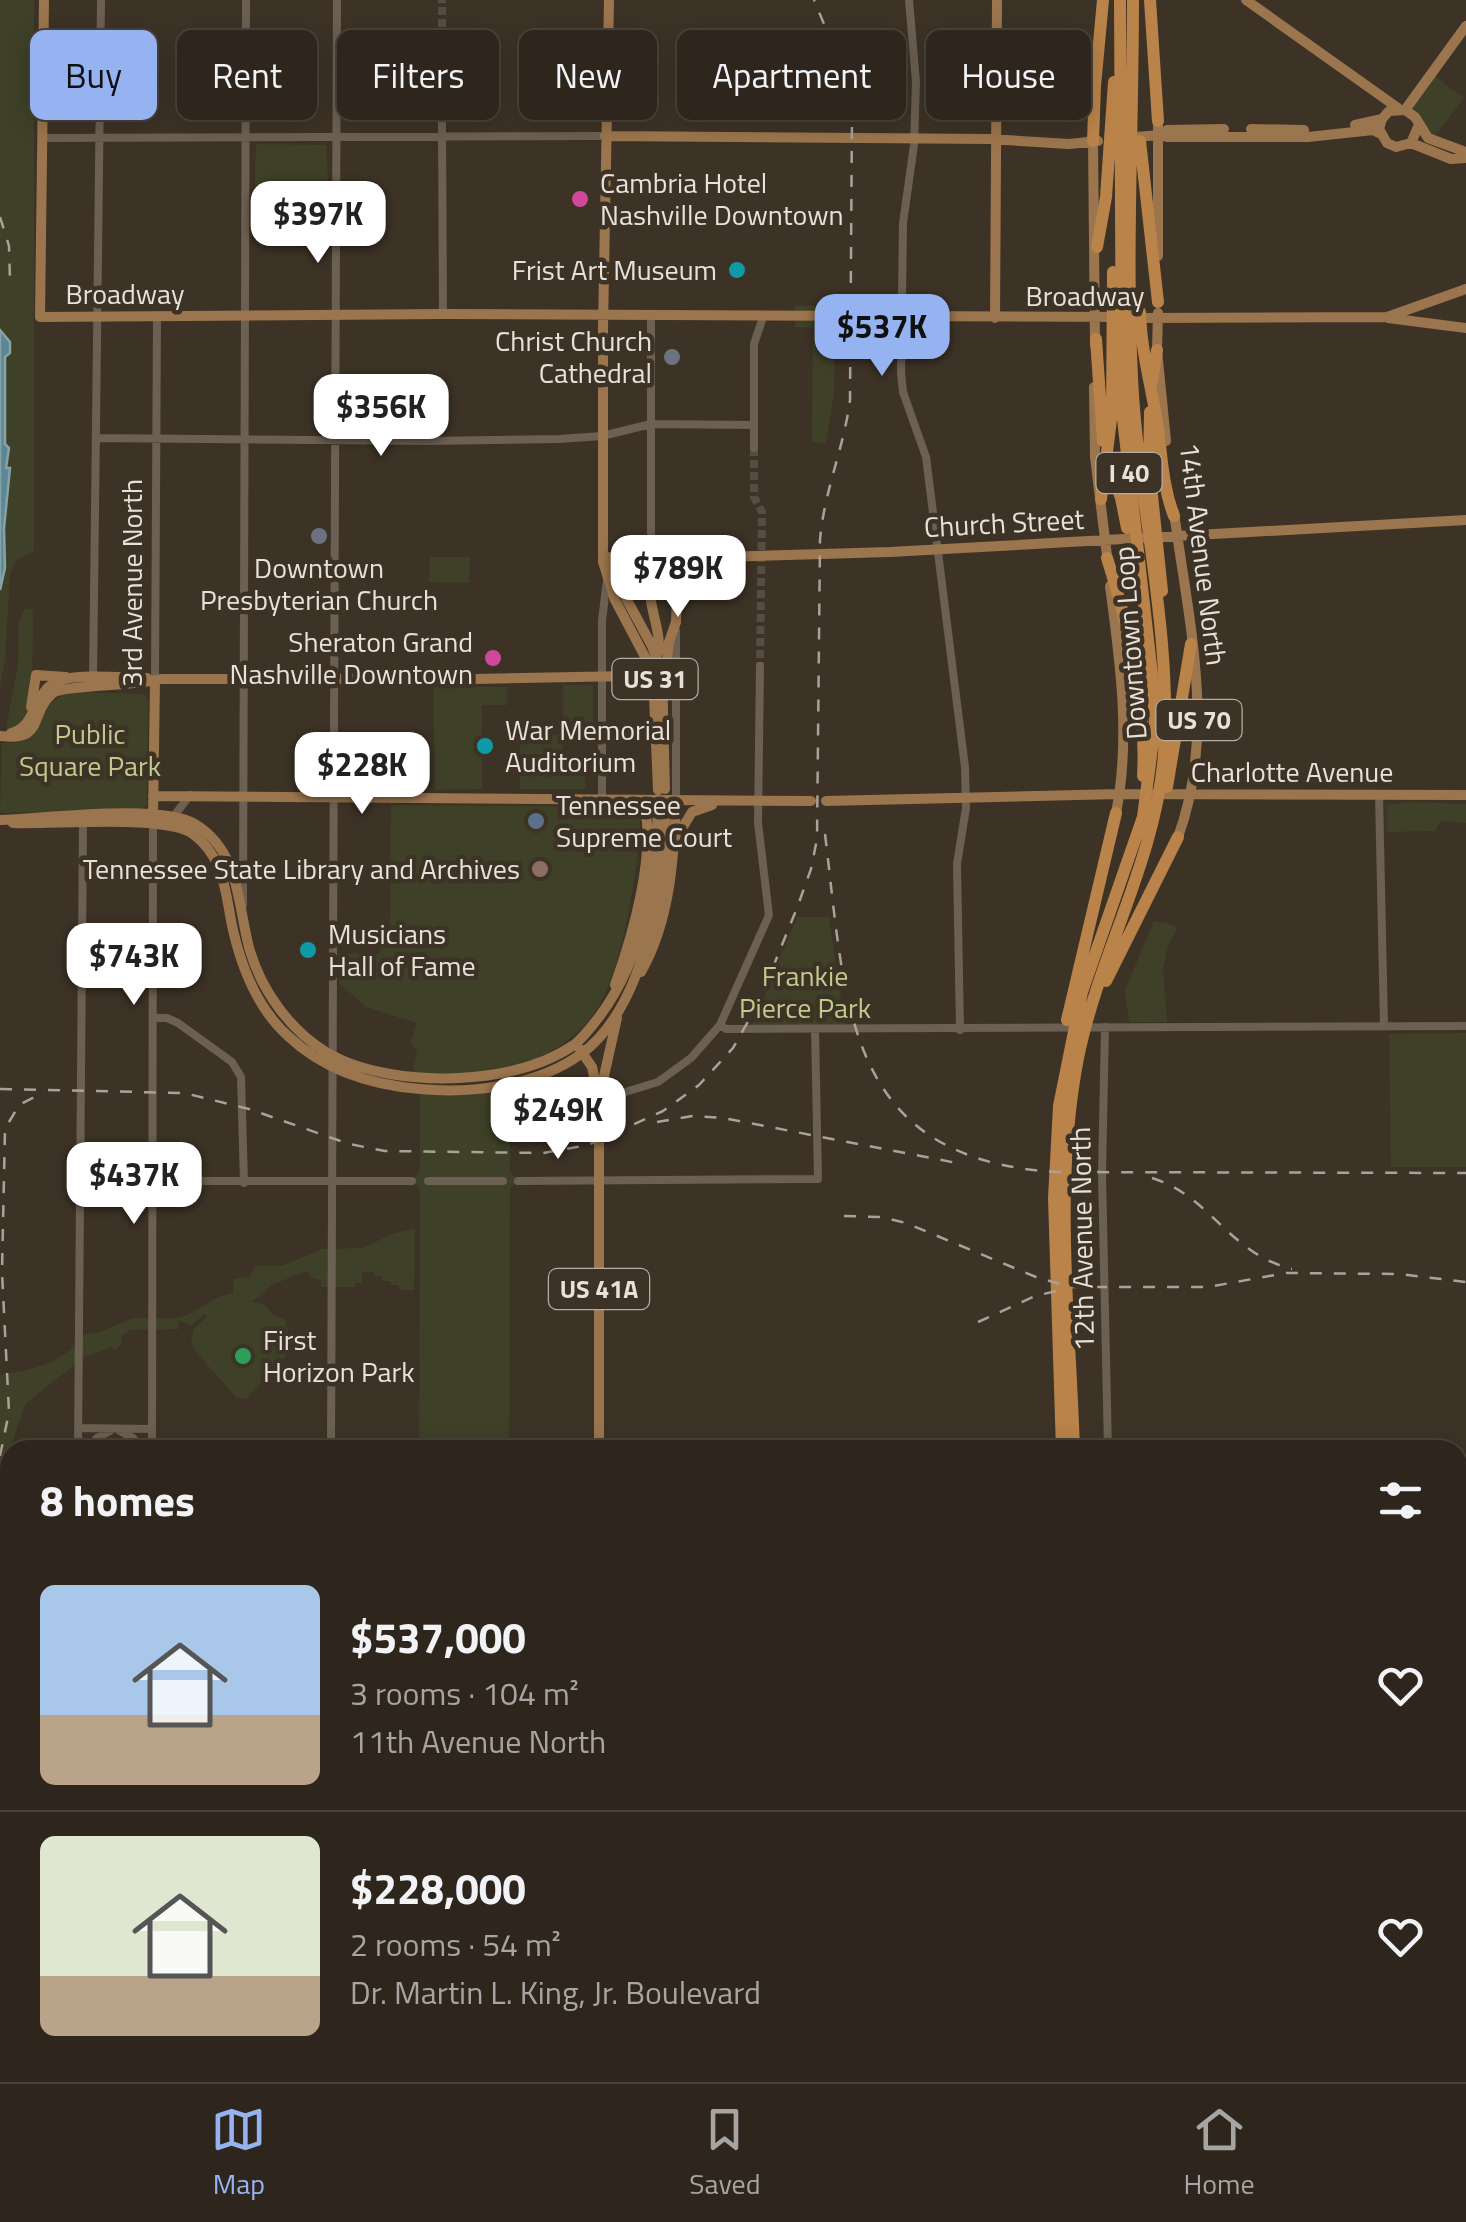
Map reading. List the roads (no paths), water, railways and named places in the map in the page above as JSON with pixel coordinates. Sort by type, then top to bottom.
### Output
[{"type":"highway","points":[[1098,141],[1095,86],[1103,0]]},
{"type":"highway","name":"Downtown Loop","points":[[1133,0],[1132,379],[1154,634],[1156,774]]},
{"type":"highway","points":[[1150,0],[1157,132]]},
{"type":"highway","points":[[1097,247],[1106,197],[1121,7]]},
{"type":"highway","name":"Downtown Loop","points":[[1121,7],[1122,410],[1154,634]]},
{"type":"highway","points":[[1133,48],[1145,205],[1158,302]]},
{"type":"highway","points":[[1102,499],[1111,425],[1113,262],[1121,170]]},
{"type":"highway","points":[[1132,192],[1143,360],[1156,416],[1165,489],[1174,516]]},
{"type":"highway","points":[[1096,339],[1104,443],[1122,498],[1137,594],[1154,634]]},
{"type":"highway","points":[[1154,634],[1161,574],[1148,433],[1157,350]]},
{"type":"highway","points":[[1107,558],[1119,595],[1156,774],[1149,817]]},
{"type":"highway","points":[[1060,1197],[1056,1150],[1073,1048],[1083,1008],[1149,817],[1156,774],[1192,644]]},
{"type":"highway","points":[[1073,1048],[1116,813]]},
{"type":"highway","points":[[1083,1008],[1178,837]]},
{"type":"highway","points":[[1061,1105],[1062,1261],[1073,1440]]},
{"type":"highway","points":[[1062,1440],[1065,1341]]},
{"type":"main road","points":[[43,138],[44,0]]},
{"type":"main road","name":"US 31","points":[[604,557],[652,646],[662,673],[661,789],[653,672],[607,579],[604,557],[607,0]]},
{"type":"main road","points":[[995,318],[997,0]]},
{"type":"main road","points":[[1246,0],[1415,118],[1428,138],[1466,155]]},
{"type":"main road","points":[[606,136],[958,139],[1069,144],[1157,132],[1334,129],[1402,109],[1466,26]]},
{"type":"main road","points":[[1340,68],[1383,103],[1381,134]]},
{"type":"main road","points":[[1273,133],[1308,137],[1374,130],[1390,146],[1402,147],[1411,143],[1418,127]]},
{"type":"main road","name":"14th Avenue North","points":[[1157,132],[1158,302],[1154,318],[1174,516],[1170,536],[1192,644],[1199,720],[1199,749],[1190,796]]},
{"type":"main road","name":"Broadway","points":[[43,138],[40,317],[443,314],[1387,318],[1466,289]]},
{"type":"main road","points":[[1098,141],[1098,317]]},
{"type":"main road","points":[[1411,143],[1451,158],[1466,155]]},
{"type":"main road","name":"US 70","points":[[1098,317],[1095,457],[1111,539],[1107,558],[1124,691],[1119,794]]},
{"type":"main road","points":[[1387,318],[1466,328]]},
{"type":"main road","name":"Church Street","points":[[604,557],[811,554],[1466,520]]},
{"type":"main road","points":[[664,694],[669,642],[676,622],[678,558]]},
{"type":"main road","points":[[3,736],[22,731],[58,690],[96,685],[155,680],[629,676],[646,668],[659,650],[651,559]]},
{"type":"main road","points":[[22,731],[36,675],[142,691],[154,707]]},
{"type":"main road","points":[[38,711],[48,688],[72,678]]},
{"type":"main road","name":"3rd Avenue North","points":[[153,819],[155,680]]},
{"type":"main road","points":[[1116,813],[1119,794]]},
{"type":"main road","name":"Charlotte Avenue","points":[[826,801],[1119,794],[1466,794]]},
{"type":"main road","points":[[153,796],[602,798],[661,804],[811,801]]},
{"type":"main road","points":[[1178,837],[1190,796]]},
{"type":"main road","points":[[4,820],[45,816],[153,819],[192,834],[233,870],[240,952],[261,1003],[289,1037],[331,1061],[389,1085],[445,1090],[540,1075],[564,1064],[612,1019],[655,944],[664,917],[679,831],[689,815],[723,802]]},
{"type":"main road","points":[[661,804],[674,850]]},
{"type":"main road","points":[[598,1100],[606,1079],[608,1050],[652,918],[662,868],[661,804]]},
{"type":"main road","points":[[4,820],[14,824],[83,824],[174,816],[193,823],[210,835],[233,870],[251,954],[273,1000],[331,1061],[397,1074],[464,1078],[532,1066],[579,1048],[624,980],[642,926],[654,870],[661,804]]},
{"type":"main road","points":[[607,1006],[640,895],[646,830],[661,804]]},
{"type":"main road","name":"US 41A","points":[[579,1048],[595,1076],[598,1100],[599,1440]]},
{"type":"main road","points":[[564,1064],[595,1076]]},
{"type":"street","points":[[96,685],[101,0]]},
{"type":"street","points":[[233,870],[246,796],[246,0]]},
{"type":"street","points":[[332,1440],[336,0]]},
{"type":"street","points":[[909,0],[916,92],[914,146],[903,223],[902,392],[926,457],[964,753],[966,799],[957,864],[960,1030]]},
{"type":"street","points":[[442,123],[443,314]]},
{"type":"street","points":[[43,138],[606,136]]},
{"type":"street","name":"3rd Avenue North","points":[[155,680],[157,316]]},
{"type":"street","points":[[651,316],[651,559]]},
{"type":"street","points":[[754,448],[754,344],[763,317]]},
{"type":"street","points":[[98,438],[431,441],[602,436],[651,424],[753,425]]},
{"type":"street","points":[[602,798],[607,579]]},
{"type":"street","points":[[661,804],[676,622]]},
{"type":"street","points":[[598,1100],[643,1088],[672,1074],[692,1058],[720,1025],[769,915],[758,802],[760,666]]},
{"type":"street","points":[[1378,794],[1384,1026]]},
{"type":"street","points":[[174,816],[190,795]]},
{"type":"street","name":"3rd Avenue North","points":[[152,1440],[153,819]]},
{"type":"street","points":[[78,1440],[83,824]]},
{"type":"street","points":[[153,996],[163,1011],[230,1061],[242,1077],[244,1182]]},
{"type":"street","points":[[153,1018],[178,1023]]},
{"type":"street","points":[[720,1025],[726,1029],[960,1030],[1466,1026]]},
{"type":"street","name":"12th Avenue North","points":[[1105,1027],[1102,1177],[1108,1440]]},
{"type":"street","points":[[518,1181],[818,1179],[815,1029]]},
{"type":"street","points":[[153,1181],[412,1181]]},
{"type":"street","points":[[428,1181],[502,1181]]},
{"type":"street","points":[[78,1428],[152,1429]]},
{"type":"street","points":[[94,1440],[114,1428]]},
{"type":"street","points":[[114,1428],[135,1440]]},
{"type":"water","points":[[0,330],[10,342],[10,353],[5,357],[5,444],[9,448],[6,468],[10,468],[5,568],[0,590]]},
{"type":"tunnel","points":[[442,0],[442,123]]},
{"type":"tunnel","points":[[754,448],[754,497],[762,512],[760,666]]},
{"type":"railway","points":[[0,1089],[184,1093],[249,1109],[349,1144],[385,1151],[543,1153],[588,1145],[663,1111],[699,1085],[733,1048],[758,1004],[797,908],[817,839],[820,540],[850,400],[852,112],[842,67],[814,0]]},
{"type":"railway","points":[[0,217],[9,246],[10,281]]},
{"type":"railway","points":[[825,834],[840,957],[851,1012],[868,1062],[895,1104],[933,1138],[986,1161],[1056,1172],[1466,1173]]},
{"type":"railway","points":[[3,1440],[9,1412],[2,1272],[5,1129],[19,1105],[44,1092]]},
{"type":"railway","points":[[657,1122],[693,1116],[723,1118],[962,1164]]},
{"type":"railway","points":[[1152,1178],[1190,1198],[1251,1251],[1292,1269]]},
{"type":"railway","points":[[844,1216],[881,1217],[906,1223],[1036,1277],[1070,1287],[1208,1287],[1286,1273],[1399,1274],[1466,1282]]},
{"type":"railway","points":[[978,1322],[1035,1296],[1065,1289]]},
{"type":"place","name":"Cambria Hotel Nashville Downtown","points":[[580,199]]},
{"type":"place","name":"Frist Art Museum","points":[[737,270]]},
{"type":"place","name":"Christ Church Cathedral","points":[[672,357]]},
{"type":"place","name":"Downtown Presbyterian Church","points":[[319,536]]},
{"type":"place","name":"Sheraton Grand Nashville Downtown","points":[[493,658]]},
{"type":"place","name":"War Memorial Auditorium","points":[[485,746]]},
{"type":"place","name":"Tennessee Supreme Court","points":[[536,821]]},
{"type":"place","name":"Tennessee State Library and Archives","points":[[540,869]]},
{"type":"place","name":"Musicians Hall of Fame","points":[[308,950]]},
{"type":"place","name":"First Horizon Park","points":[[243,1356]]},
{"type":"park label","name":"Public Square Park","points":[[90,750]]},
{"type":"park label","name":"Frankie Pierce Park","points":[[805,992]]}]
